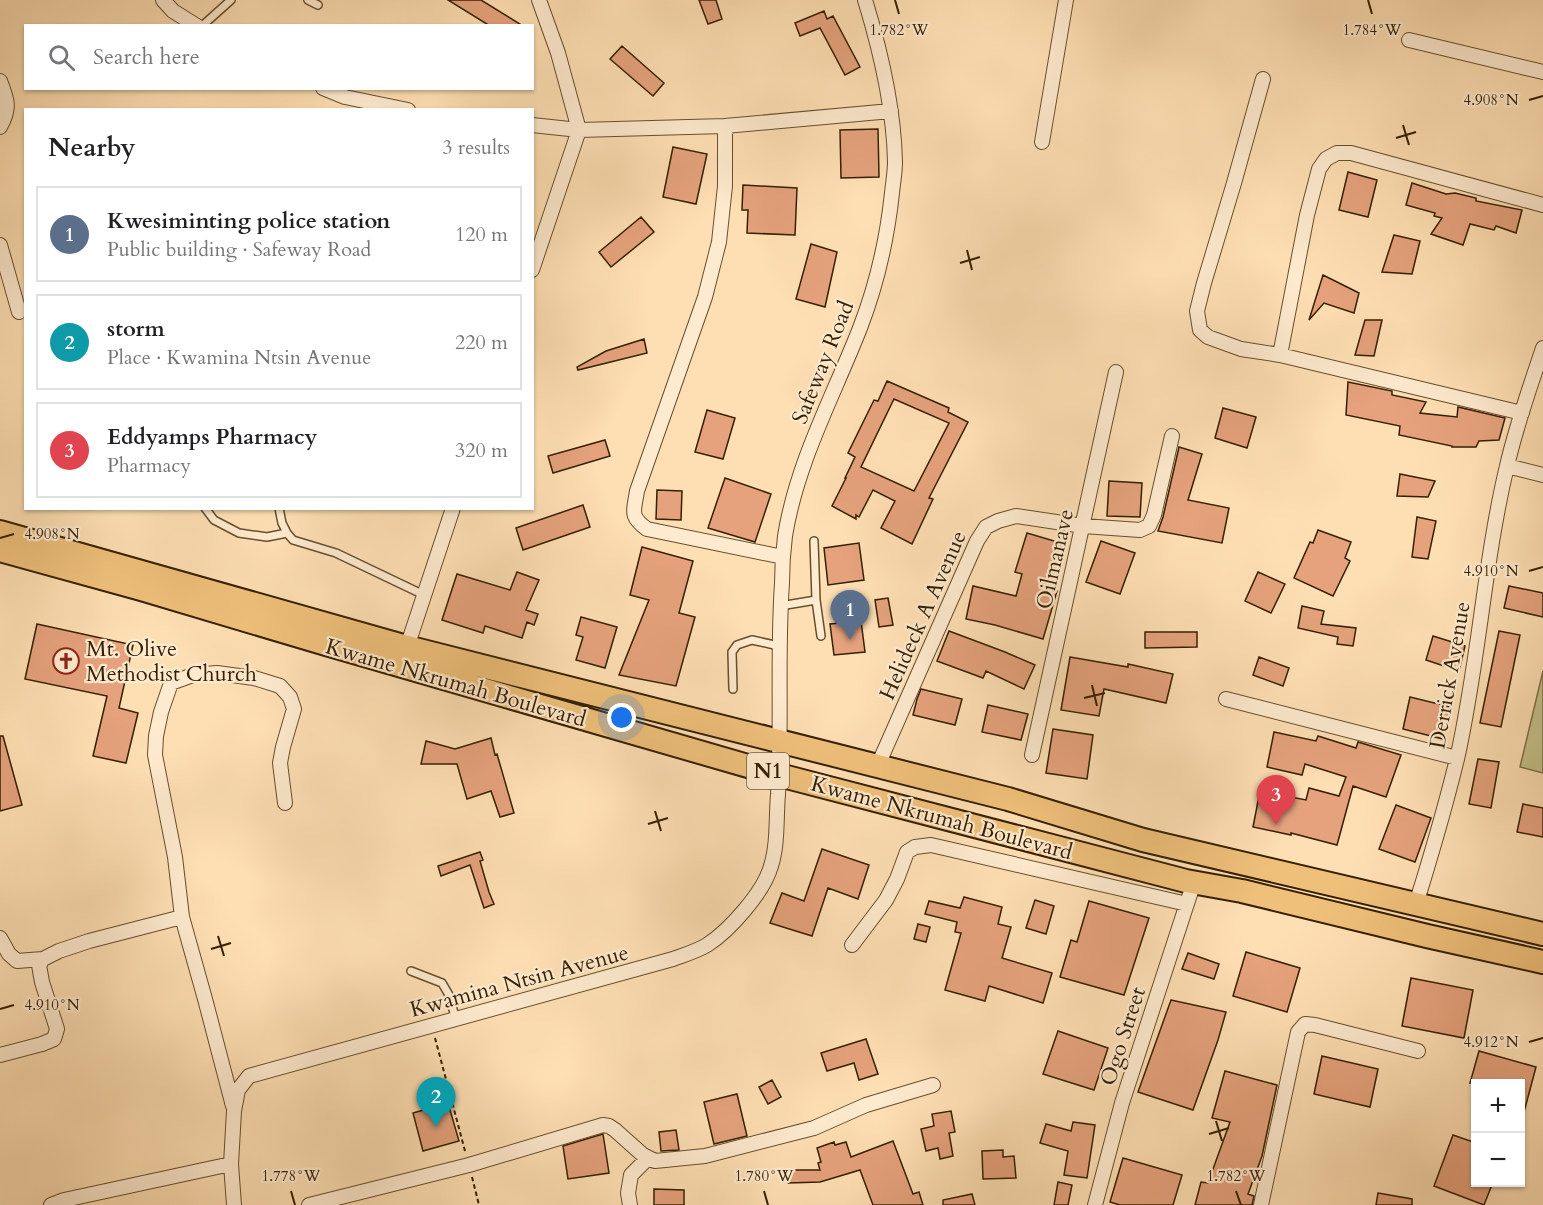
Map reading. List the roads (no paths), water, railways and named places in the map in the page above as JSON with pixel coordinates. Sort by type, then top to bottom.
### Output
[{"type":"highway","name":"Kwame Nkrumah Boulevard","points":[[0,532],[407,647],[1008,799],[1143,840],[1543,934]]},
{"type":"highway","name":"Kwame Nkrumah Boulevard","points":[[0,550],[779,775],[1194,882],[1242,891],[1543,962]]},
{"type":"street","points":[[163,0],[173,11],[196,24]]},
{"type":"street","points":[[534,264],[579,130],[558,53],[539,0]]},
{"type":"street","name":"Safeway Road","points":[[780,742],[779,646],[785,536],[798,478],[860,327],[879,270],[890,213],[895,164],[891,111],[873,25],[865,0]]},
{"type":"street","points":[[1042,142],[1066,0]]},
{"type":"street","points":[[1409,40],[1543,72]]},
{"type":"street","points":[[1263,79],[1204,283],[1197,311],[1200,330],[1208,337],[1241,349],[1280,355],[1522,413]]},
{"type":"street","points":[[0,81],[7,102],[4,120],[0,127]]},
{"type":"street","points":[[327,90],[345,97],[398,108]]},
{"type":"street","points":[[534,125],[579,130],[725,126],[891,111]]},
{"type":"street","points":[[725,126],[725,186],[719,242],[705,297],[637,491],[634,514],[636,521],[647,529],[783,557]]},
{"type":"street","points":[[1280,355],[1307,215],[1319,169],[1326,159],[1337,153],[1351,153],[1543,205]]},
{"type":"street","points":[[0,246],[19,312]]},
{"type":"street","name":"Derrick Avenue","points":[[1416,904],[1457,758],[1473,673],[1486,575],[1507,466],[1543,348]]},
{"type":"street","name":"Oilmanave","points":[[1032,755],[1116,372]]},
{"type":"street","name":"Helideck A Avenue","points":[[878,765],[977,541],[986,527],[1016,516],[1083,526],[1140,530],[1149,526],[1154,514],[1172,436]]},
{"type":"street","points":[[1507,466],[1543,475]]},
{"type":"street","points":[[407,647],[452,510]]},
{"type":"street","points":[[234,1112],[182,917],[175,857],[155,755],[161,712],[171,683],[193,675],[217,673],[254,678],[280,686],[290,697],[294,709],[280,763],[285,803]]},
{"type":"street","points":[[1226,699],[1457,758]]},
{"type":"street","name":"Kwamina Ntsin Avenue","points":[[234,1205],[231,1164],[234,1112],[238,1090],[249,1076],[673,959],[704,947],[718,937],[746,909],[771,868],[775,846],[780,742]]},
{"type":"street","points":[[852,945],[886,900],[907,852],[915,846],[931,845],[1187,904]]},
{"type":"street","name":"Ogo Street","points":[[1095,1205],[1122,1103],[1194,882]]},
{"type":"street","points":[[0,938],[9,954],[17,961],[43,959],[89,941],[182,917]]},
{"type":"street","points":[[0,1055],[54,1039],[57,1029],[39,965],[43,959]]},
{"type":"street","points":[[1260,1205],[1298,1032],[1305,1024],[1418,1051]]},
{"type":"street","points":[[309,1205],[469,1165],[603,1125],[615,1130],[648,1158],[655,1161],[705,1156],[814,1128],[866,1105],[933,1085]]},
{"type":"street","points":[[630,1205],[628,1193],[631,1175],[648,1158]]},
{"type":"street","points":[[60,1203],[231,1164]]},
{"type":"lane","points":[[202,24],[231,0]]},
{"type":"lane","points":[[308,0],[318,5]]},
{"type":"lane","points":[[206,510],[214,520],[239,534],[267,537],[287,533]]},
{"type":"lane","points":[[279,510],[282,523],[293,540],[336,553],[424,595]]},
{"type":"lane","points":[[814,541],[816,600],[821,636]]},
{"type":"lane","points":[[780,606],[816,600]]},
{"type":"lane","points":[[733,689],[732,652],[737,645],[752,640],[779,646]]},
{"type":"lane","points":[[411,971],[442,983],[449,995],[456,1020]]},
{"type":"place","name":"Kwesiminting police station","points":[[850,640]]},
{"type":"place","name":"Mt. Olive Methodist Church","points":[[66,661]]},
{"type":"place","name":"Eddyamps Pharmacy","points":[[1276,825]]},
{"type":"place","name":"storm","points":[[436,1127]]}]
